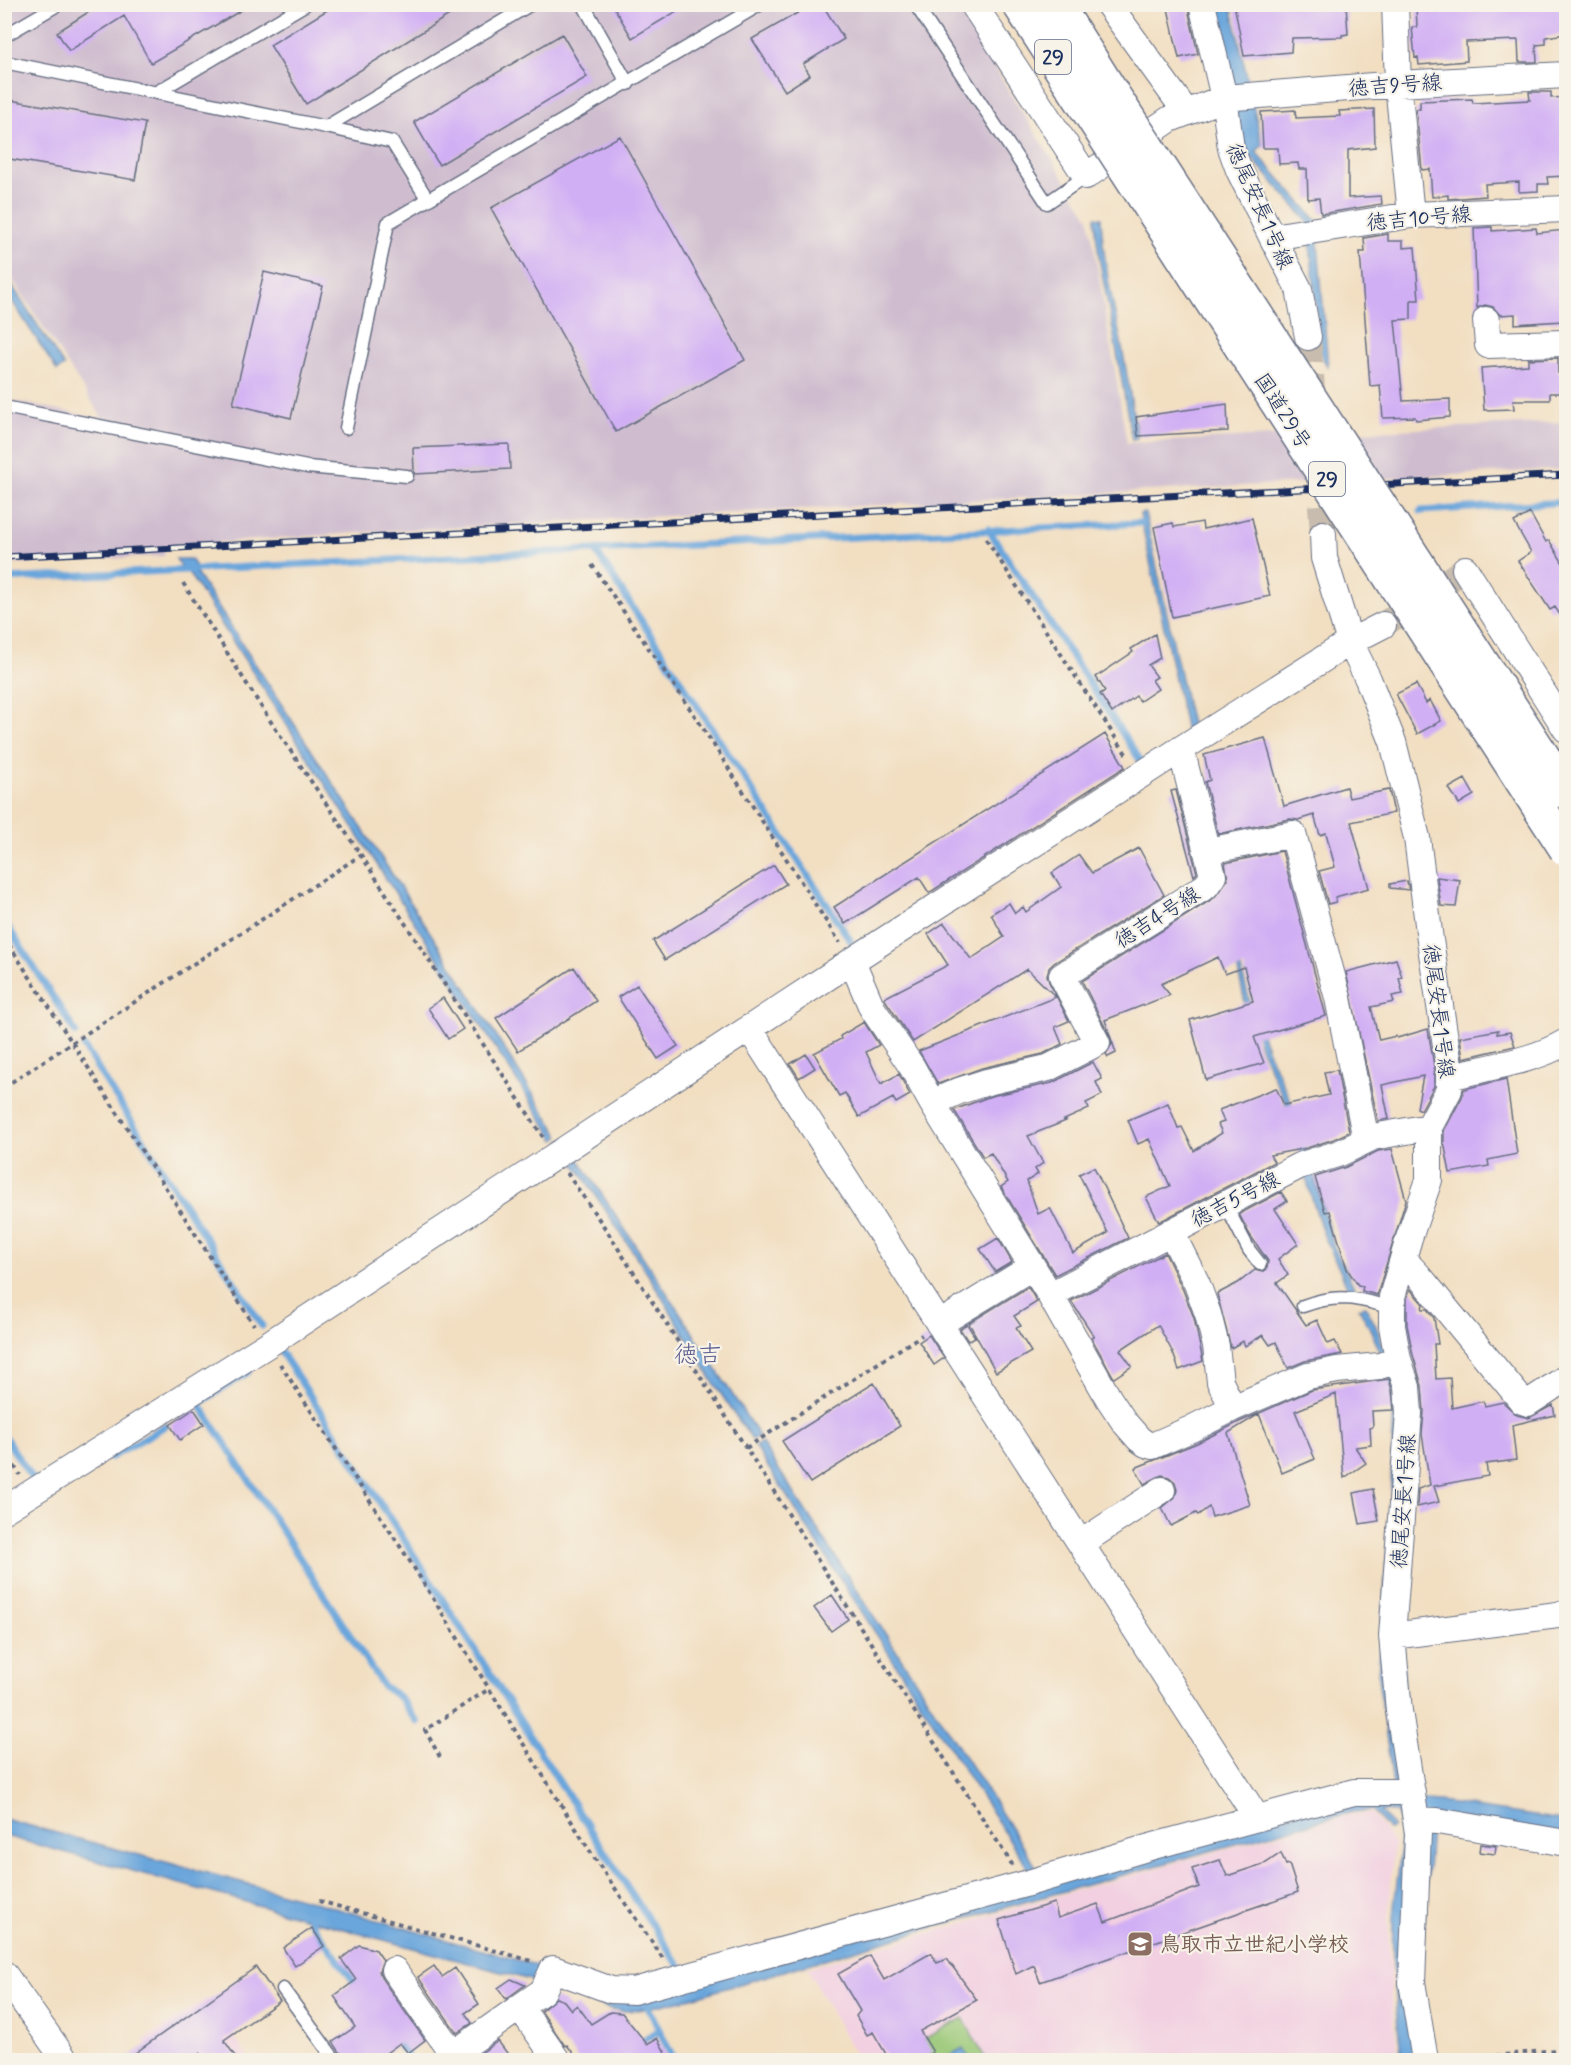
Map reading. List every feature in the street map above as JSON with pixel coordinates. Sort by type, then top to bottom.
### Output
[{"type":"highway","name":"国道29号","points":[[1020,4],[1100,101],[1566,792]]},
{"type":"highway","name":"国道29号","points":[[1056,4],[1100,101],[1566,849]]},
{"type":"street","points":[[973,4],[1086,176]]},
{"type":"street","points":[[1108,4],[1186,112]]},
{"type":"street","name":"徳尾安長1号線","points":[[1202,4],[1227,98],[1227,131],[1231,148],[1239,170],[1299,289],[1308,337]]},
{"type":"street","points":[[1395,4],[1398,84],[1411,215]]},
{"type":"street","name":"徳吉9号線","points":[[1086,176],[1161,125],[1186,112],[1227,98],[1398,84],[1566,75]]},
{"type":"street","name":"徳吉10号線","points":[[1272,237],[1411,215],[1566,209]]},
{"type":"street","points":[[1486,320],[1488,345],[1566,343]]},
{"type":"street","name":"徳尾安長1号線","points":[[1323,534],[1324,558],[1350,642],[1394,742],[1417,838],[1449,1065],[1449,1090],[1429,1127],[1429,1180],[1402,1259],[1392,1297],[1392,1326],[1398,1359],[1407,1387],[1409,1413],[1392,1636],[1399,1711],[1418,1833],[1412,1982],[1425,2061]]},
{"type":"street","points":[[1465,569],[1566,729]]},
{"type":"street","points":[[4,1510],[267,1345],[749,1028],[1182,749],[1350,642],[1383,625]]},
{"type":"street","name":"徳吉4号線","points":[[932,1103],[958,1091],[987,1082],[1048,1068],[1097,1043],[1062,976],[1206,886],[1213,876],[1182,749]]},
{"type":"street","points":[[1208,851],[1293,834],[1338,998],[1366,1140]]},
{"type":"street","points":[[852,961],[872,1008],[912,1067],[1050,1294],[1109,1400],[1125,1423],[1146,1444],[1152,1446],[1308,1376],[1337,1370],[1380,1366],[1398,1359]]},
{"type":"street","points":[[749,1028],[1257,1818]]},
{"type":"street","points":[[1449,1077],[1523,1058],[1566,1042]]},
{"type":"street","name":"徳吉5号線","points":[[1050,1294],[1299,1166],[1340,1153],[1373,1137],[1429,1127]]},
{"type":"street","points":[[1171,1232],[1197,1284],[1208,1314],[1216,1346],[1220,1382],[1233,1408]]},
{"type":"street","points":[[1402,1259],[1419,1276],[1522,1401],[1528,1403],[1566,1378]]},
{"type":"street","points":[[939,1324],[1032,1267]]},
{"type":"street","points":[[1081,1543],[1162,1490]]},
{"type":"street","points":[[1392,1636],[1566,1614]]},
{"type":"street","points":[[394,1970],[449,2057],[543,1991],[553,1969],[600,1987],[626,1992],[1354,1792],[1412,1792]]},
{"type":"street","points":[[1416,1820],[1437,1821],[1566,1842]]},
{"type":"street","points":[[4,1974],[65,2061]]},
{"type":"street","points":[[520,2007],[557,2061]]},
{"type":"lane","points":[[4,36],[58,4]]},
{"type":"lane","points":[[157,92],[306,4]]},
{"type":"lane","points":[[326,127],[531,4]]},
{"type":"lane","points":[[583,4],[628,84]]},
{"type":"lane","points":[[346,428],[388,223],[761,4]]},
{"type":"lane","points":[[915,4],[1047,203],[1086,176]]},
{"type":"lane","points":[[4,62],[392,142],[428,201]]},
{"type":"lane","points":[[4,407],[307,467],[407,476]]},
{"type":"lane","points":[[1225,1204],[1249,1250],[1260,1264]]},
{"type":"lane","points":[[1303,1306],[1334,1298],[1353,1297],[1392,1308]]},
{"type":"lane","points":[[283,1989],[335,2061]]},
{"type":"path","points":[[986,539],[1140,776]]},
{"type":"path","points":[[592,565],[699,722],[852,961]]},
{"type":"path","points":[[183,583],[269,719],[361,855],[555,1156],[605,1228],[1025,1884]]},
{"type":"path","points":[[4,1088],[361,855]]},
{"type":"path","points":[[4,937],[267,1345],[411,1563],[594,1856],[675,1979]]},
{"type":"path","points":[[746,1448],[939,1324]]},
{"type":"path","points":[[440,1757],[425,1730],[489,1689]]},
{"type":"path","points":[[319,1900],[489,1948],[553,1969]]},
{"type":"path","points":[[1451,2061],[1566,2049]]},
{"type":"shaded area","points":[[5,5],[955,5],[1089,218],[1127,443],[1566,422],[1566,469],[401,530],[165,546],[164,556],[5,564],[5,399],[103,419],[5,268]]},
{"type":"shaded area","name":"鳥取市立世紀小学校","points":[[1371,1813],[1394,1843],[1388,1920],[1391,1999],[1399,2060],[858,2060],[807,1968],[1350,1815]]},
{"type":"shaded area","points":[[207,1998],[250,2060],[157,2060],[143,2041]]},
{"type":"green space","points":[[963,2018],[986,2060],[885,2060]]},
{"type":"water","points":[[1213,5],[1231,5],[1262,145],[1256,152],[1316,220],[1328,367],[1321,356],[1308,222],[1252,158],[1246,159]]},
{"type":"water","points":[[1095,217],[1101,218],[1106,265],[1137,438],[1132,439],[1100,264]]},
{"type":"water","points":[[5,275],[64,366],[57,371],[5,290]]},
{"type":"water","points":[[1145,513],[1193,734],[1187,736],[1140,514]]},
{"type":"water","points":[[176,559],[191,559],[197,568],[194,570],[459,977],[560,1137],[555,1140],[186,569],[183,569]]},
{"type":"water","points":[[1228,924],[1233,924],[1250,1002],[1268,1051],[1296,1113],[1334,1247],[1357,1293],[1350,1293],[1323,1233],[1309,1189],[1292,1117],[1261,1049],[1245,1003]]},
{"type":"water","points":[[576,1155],[759,1436],[752,1440],[715,1385],[651,1279],[571,1158]]},
{"type":"water","points":[[1365,1306],[1376,1326],[1395,1376],[1407,1800],[1440,1802],[1561,1820],[1561,1826],[1566,1827],[1566,1835],[1432,1814],[1414,2060],[1402,2060],[1394,1989],[1393,1918],[1400,1838],[1397,1812],[1380,1811],[1393,1827],[1388,1830],[1372,1810],[1352,1812],[930,1928],[692,1998],[639,2010],[623,2011],[608,2008],[530,1980],[5,1836],[4,1819],[297,1897],[532,1964],[603,1991],[1354,1798],[1395,1799],[1378,1677],[1390,1516],[1394,1397],[1380,1351],[1359,1308]]},
{"type":"water","points":[[761,1442],[1037,1868],[1029,1870],[755,1447]]},
{"type":"water","points":[[963,2048],[970,2060],[941,2060]]},
{"type":"building","points":[[101,4],[252,4],[151,63],[124,16],[69,51],[57,32]]},
{"type":"building","points":[[337,4],[467,4],[306,104],[270,45]]},
{"type":"building","points":[[612,4],[689,4],[632,38]]},
{"type":"building","points":[[813,4],[822,4],[844,39],[803,64],[810,75],[785,91],[752,39]]},
{"type":"building","points":[[1167,4],[1187,4],[1198,54],[1179,58]]},
{"type":"building","points":[[1234,4],[1346,4],[1348,34],[1342,37],[1292,38],[1291,52],[1244,56]]},
{"type":"building","points":[[1486,4],[1566,4],[1566,34],[1546,37],[1546,44],[1536,45],[1537,62],[1519,62],[1518,40],[1466,42],[1467,61],[1419,65],[1418,57],[1415,58],[1412,27],[1417,27],[1416,6],[1445,5],[1446,9],[1486,8]]},
{"type":"building","points":[[562,34],[587,77],[439,165],[414,122]]},
{"type":"building","points":[[1529,92],[1551,92],[1551,98],[1566,97],[1566,176],[1547,177],[1548,184],[1538,184],[1538,191],[1519,192],[1519,182],[1485,184],[1486,196],[1448,199],[1448,195],[1432,197],[1430,169],[1422,170],[1416,109],[1420,109],[1420,101],[1472,99],[1473,103],[1530,100]]},
{"type":"building","points":[[4,99],[145,123],[135,180],[4,158]]},
{"type":"building","points":[[1374,109],[1375,147],[1348,150],[1348,198],[1381,196],[1382,204],[1321,214],[1319,198],[1308,199],[1307,169],[1299,169],[1298,163],[1279,164],[1278,148],[1263,148],[1261,112],[1295,110],[1296,118],[1340,116],[1339,111]]},
{"type":"building","points":[[620,136],[745,360],[616,432],[491,208]]},
{"type":"building","points":[[1492,227],[1492,231],[1536,228],[1537,233],[1566,230],[1566,315],[1563,315],[1563,321],[1515,324],[1515,314],[1500,315],[1493,307],[1485,305],[1477,308],[1474,228]]},
{"type":"building","points":[[1388,234],[1388,241],[1403,241],[1403,248],[1415,247],[1419,300],[1411,300],[1411,319],[1395,320],[1403,401],[1450,399],[1450,417],[1416,420],[1415,417],[1383,418],[1380,385],[1370,386],[1360,252],[1365,252],[1364,238]]},
{"type":"building","points":[[264,272],[323,286],[291,418],[233,404]]},
{"type":"building","points":[[1558,358],[1558,373],[1563,373],[1564,393],[1550,393],[1550,400],[1513,400],[1514,409],[1484,410],[1481,368],[1528,365],[1528,359]]},
{"type":"building","points":[[1227,404],[1228,431],[1138,436],[1136,417]]},
{"type":"building","points":[[509,444],[510,469],[415,474],[414,472],[413,448]]},
{"type":"building","points":[[1530,513],[1546,542],[1549,540],[1566,568],[1566,624],[1555,607],[1550,610],[1518,561],[1531,552],[1514,522]]},
{"type":"building","points":[[1252,518],[1270,596],[1172,617],[1154,527],[1173,523],[1174,527],[1202,522],[1203,529]]},
{"type":"building","points":[[1155,634],[1160,658],[1148,665],[1157,677],[1152,680],[1158,689],[1140,701],[1136,696],[1112,713],[1100,694],[1105,691],[1096,677],[1133,652],[1131,649]]},
{"type":"building","points":[[1416,684],[1426,703],[1430,700],[1441,721],[1417,734],[1396,694]]},
{"type":"building","points":[[1105,734],[1125,767],[929,893],[919,877],[845,924],[834,907]]},
{"type":"building","points":[[1265,738],[1284,806],[1346,787],[1349,798],[1389,790],[1394,813],[1351,822],[1369,888],[1335,897],[1336,902],[1328,904],[1319,871],[1335,867],[1326,833],[1320,835],[1314,815],[1218,834],[1205,782],[1210,780],[1204,755]]},
{"type":"building","points":[[1465,779],[1474,795],[1459,804],[1449,788]]},
{"type":"building","points":[[1176,790],[1197,873],[1194,876],[1171,791]]},
{"type":"building","points":[[1139,848],[1164,895],[1049,968],[1047,975],[1049,982],[1069,1021],[1055,1027],[1062,1044],[1043,1054],[982,1068],[938,1084],[919,1051],[1056,997],[1027,969],[913,1042],[884,998],[948,965],[928,934],[944,923],[971,959],[1004,937],[991,914],[1009,903],[1015,913],[1023,907],[1026,912],[1061,887],[1052,873],[1079,855],[1092,873]]},
{"type":"building","points":[[1282,851],[1326,1016],[1254,1037],[1264,1063],[1206,1080],[1190,1020],[1253,1001],[1244,967],[1225,974],[1218,957],[1161,984],[1170,995],[1105,1020],[1116,1053],[1108,1057],[1106,1054],[1112,1044],[1110,1037],[1082,981],[1214,898],[1228,879],[1225,863]]},
{"type":"building","points":[[774,865],[786,884],[665,960],[653,941]]},
{"type":"building","points":[[1437,877],[1460,880],[1456,907],[1441,906]]},
{"type":"building","points":[[1407,881],[1409,890],[1390,888],[1390,884]]},
{"type":"building","points":[[1396,959],[1402,977],[1399,978],[1403,994],[1392,996],[1394,1002],[1371,1007],[1379,1040],[1396,1036],[1397,1038],[1428,1029],[1434,1066],[1434,1086],[1421,1110],[1417,1108],[1423,1076],[1382,1085],[1389,1119],[1378,1121],[1346,972]]},
{"type":"building","points":[[574,967],[596,1001],[518,1051],[496,1018]]},
{"type":"building","points":[[637,985],[678,1046],[658,1059],[618,997]]},
{"type":"building","points":[[443,998],[463,1029],[448,1039],[428,1008]]},
{"type":"building","points":[[864,1022],[879,1045],[866,1052],[881,1084],[899,1074],[910,1095],[896,1103],[893,1098],[859,1117],[845,1093],[839,1096],[814,1053],[841,1039],[840,1036]]},
{"type":"building","points":[[1498,1030],[1497,1034],[1510,1032],[1515,1046],[1463,1058],[1460,1037]]},
{"type":"building","points":[[806,1054],[815,1068],[799,1078],[790,1064]]},
{"type":"building","points":[[1093,1062],[1102,1079],[1096,1082],[1102,1095],[1086,1103],[1089,1109],[1028,1136],[1043,1163],[1035,1169],[1038,1174],[1027,1181],[1038,1214],[1050,1208],[1073,1253],[1108,1233],[1079,1174],[1094,1167],[1128,1238],[1055,1275],[1001,1187],[1008,1182],[991,1153],[983,1157],[954,1110],[991,1096],[1052,1083]]},
{"type":"building","points":[[1337,1070],[1349,1132],[1307,1148],[1270,1155],[1274,1162],[1159,1222],[1146,1197],[1170,1186],[1149,1139],[1138,1144],[1128,1120],[1168,1103],[1178,1128],[1182,1127],[1194,1151],[1222,1133],[1218,1124],[1224,1122],[1219,1110],[1276,1088],[1284,1105],[1329,1095],[1324,1072]]},
{"type":"building","points":[[1506,1079],[1517,1154],[1488,1160],[1489,1166],[1450,1173],[1444,1131],[1464,1089]]},
{"type":"building","points":[[1392,1149],[1406,1200],[1377,1295],[1362,1291],[1363,1286],[1358,1285],[1347,1269],[1330,1211],[1325,1212],[1315,1177],[1346,1167],[1378,1151]]},
{"type":"building","points":[[1281,1192],[1287,1201],[1275,1209],[1298,1244],[1278,1259],[1288,1275],[1277,1283],[1306,1325],[1317,1320],[1328,1344],[1335,1341],[1342,1354],[1305,1361],[1288,1368],[1276,1342],[1270,1345],[1263,1335],[1245,1346],[1243,1341],[1231,1348],[1217,1294],[1238,1283],[1255,1270],[1262,1272],[1267,1268],[1268,1261],[1239,1214]]},
{"type":"building","points":[[998,1238],[1012,1262],[995,1272],[980,1249]]},
{"type":"building","points":[[1165,1253],[1194,1318],[1203,1361],[1179,1370],[1158,1325],[1120,1350],[1132,1366],[1114,1378],[1091,1337],[1094,1336],[1071,1301]]},
{"type":"building","points":[[1028,1287],[1037,1302],[1014,1316],[1021,1326],[1016,1328],[1031,1352],[996,1372],[969,1323]]},
{"type":"building","points":[[1410,1289],[1423,1304],[1422,1309],[1427,1309],[1434,1318],[1438,1344],[1434,1344],[1436,1379],[1450,1378],[1452,1408],[1483,1401],[1485,1406],[1503,1402],[1517,1415],[1529,1418],[1553,1405],[1555,1415],[1512,1425],[1516,1460],[1486,1464],[1488,1476],[1434,1486],[1439,1502],[1417,1507],[1418,1489],[1430,1485],[1422,1434],[1424,1412],[1422,1386],[1407,1325],[1407,1299]]},
{"type":"building","points":[[967,1324],[975,1337],[968,1341],[960,1329]]},
{"type":"building","points":[[929,1335],[944,1358],[934,1365],[919,1342]]},
{"type":"building","points":[[1389,1379],[1394,1410],[1372,1411],[1371,1445],[1355,1447],[1366,1463],[1344,1478],[1336,1394],[1295,1411],[1315,1459],[1282,1473],[1259,1414],[1228,1433],[1250,1505],[1212,1517],[1209,1507],[1198,1515],[1196,1513],[1171,1526],[1162,1508],[1175,1497],[1177,1490],[1175,1482],[1162,1475],[1144,1484],[1135,1468],[1197,1443],[1239,1422],[1312,1390]]},
{"type":"building","points":[[874,1383],[900,1426],[810,1483],[782,1441]]},
{"type":"building","points":[[194,1409],[204,1424],[180,1440],[170,1425]]},
{"type":"building","points":[[1373,1489],[1379,1521],[1360,1524],[1354,1493]]},
{"type":"building","points":[[832,1595],[848,1619],[831,1631],[814,1608]]},
{"type":"building","points":[[1480,1844],[1496,1846],[1495,1854],[1479,1852]]},
{"type":"building","points":[[1281,1853],[1286,1865],[1289,1864],[1298,1892],[1040,1982],[1034,1965],[1016,1974],[999,1920],[1054,1903],[1058,1918],[1098,1904],[1105,1922],[1199,1887],[1192,1869],[1220,1860],[1227,1876],[1266,1863]]},
{"type":"building","points":[[312,1928],[324,1946],[295,1966],[283,1948]]},
{"type":"building","points":[[359,1945],[376,1950],[383,1960],[379,1971],[382,1979],[425,2040],[408,2053],[400,2043],[375,2061],[346,2061],[333,2042],[355,2027],[334,1996],[356,1980],[341,1959]]},
{"type":"building","points":[[931,1953],[937,1963],[947,1959],[977,2000],[920,2031],[933,2052],[917,2061],[890,2061],[873,2032],[867,2035],[856,2016],[860,2011],[838,1974],[870,1956],[884,1980]]},
{"type":"building","points":[[434,1966],[442,1977],[455,1968],[479,2004],[465,2013],[472,2023],[457,2033],[418,1977]]},
{"type":"building","points":[[256,1967],[280,2001],[224,2040],[238,2061],[205,2061],[200,2053],[190,2061],[124,2061]]},
{"type":"building","points":[[511,1979],[525,1985],[506,1999],[498,1988]]},
{"type":"building","points":[[556,1998],[564,2001],[571,2010],[577,2005],[591,2024],[610,2012],[622,2013],[647,2044],[657,2038],[670,2061],[579,2061],[567,2045],[565,2046],[541,2011]]},
{"type":"building","points":[[498,2041],[513,2061],[470,2061]]},
{"type":"waterway","points":[[1421,511],[1566,502]]},
{"type":"waterway","points":[[4,579],[1140,523]]},
{"type":"waterway","points":[[988,529],[1142,763]]},
{"type":"waterway","points":[[595,550],[850,940]]},
{"type":"waterway","points":[[4,921],[76,1033]]},
{"type":"waterway","points":[[84,1047],[262,1326]]},
{"type":"waterway","points":[[281,1352],[631,1893],[682,1970],[685,1969]]},
{"type":"waterway","points":[[200,1403],[248,1372]]},
{"type":"waterway","points":[[202,1408],[383,1686],[399,1697],[417,1722]]},
{"type":"waterway","points":[[110,1458],[165,1426]]},
{"type":"waterway","points":[[4,1436],[34,1481]]},
{"type":"waterway","points":[[309,1920],[358,1987]]},
{"type":"waterway","points":[[645,2001],[674,2060]]},
{"type":"waterway","points":[[636,2045],[659,2030]]},
{"type":"waterway","points":[[394,2038],[410,2060]]},
{"type":"tunnel","points":[[1308,337],[1313,402]]},
{"type":"tunnel","points":[[1318,466],[1323,534]]},
{"type":"tunnel","points":[[1383,625],[1465,569]]},
{"type":"railway","points":[[4,557],[1566,475]]},
{"type":"place","name":"鳥取市立世紀小学校","points":[[1140,1944]]},
{"type":"district","name":"徳吉","points":[[698,1354]]}]
